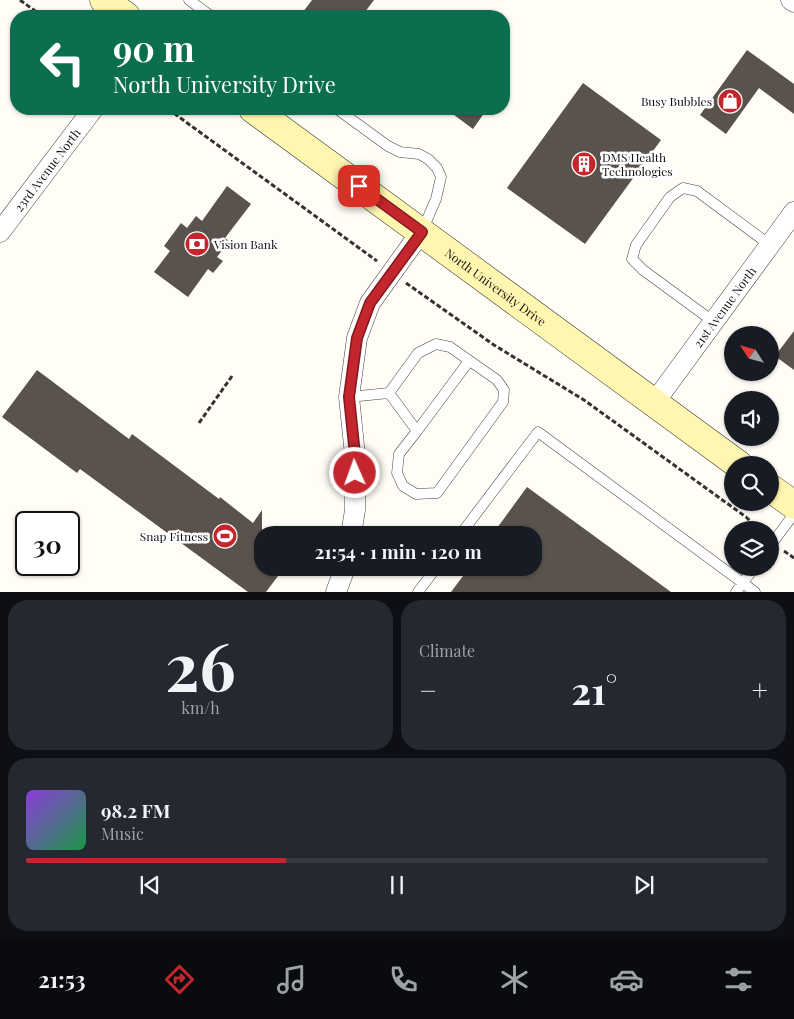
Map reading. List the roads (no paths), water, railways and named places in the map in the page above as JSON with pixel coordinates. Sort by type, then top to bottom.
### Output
[{"type":"main road","points":[[104,0],[118,10]]},
{"type":"main road","name":"North University Drive","points":[[261,115],[727,456]]},
{"type":"main road","points":[[779,494],[794,505]]},
{"type":"street","name":"23rd Avenue North","points":[[0,232],[88,115]]},
{"type":"street","name":"21st Avenue North","points":[[654,403],[794,212]]},
{"type":"street","points":[[352,526],[355,510],[355,455],[349,397],[357,338],[370,303],[422,232]]},
{"type":"street","points":[[336,592],[342,576]]},
{"type":"lane","points":[[189,0],[203,10]]},
{"type":"lane","points":[[345,115],[388,146],[400,152],[424,156],[437,168],[441,177],[436,199],[422,232]]},
{"type":"lane","points":[[714,322],[643,270],[632,259],[636,245],[670,197],[683,188],[697,191],[770,245]]},
{"type":"lane","points":[[349,397],[389,393],[418,353],[436,344],[450,347],[497,380],[504,390],[503,402],[437,493],[416,494],[403,486],[397,473],[399,454],[469,361]]},
{"type":"lane","points":[[389,393],[417,431]]},
{"type":"lane","points":[[467,526],[538,432],[755,592]]},
{"type":"lane","points":[[779,534],[794,514]]},
{"type":"lane","points":[[418,592],[430,576]]},
{"type":"lane","points":[[736,592],[748,576]]},
{"type":"place","name":"Busy Bubbles","points":[[730,101]]},
{"type":"place","name":"DMS Health Technologies","points":[[584,164]]},
{"type":"place","name":"Vision Bank","points":[[197,244]]},
{"type":"place","name":"Snap Fitness","points":[[225,536]]}]
